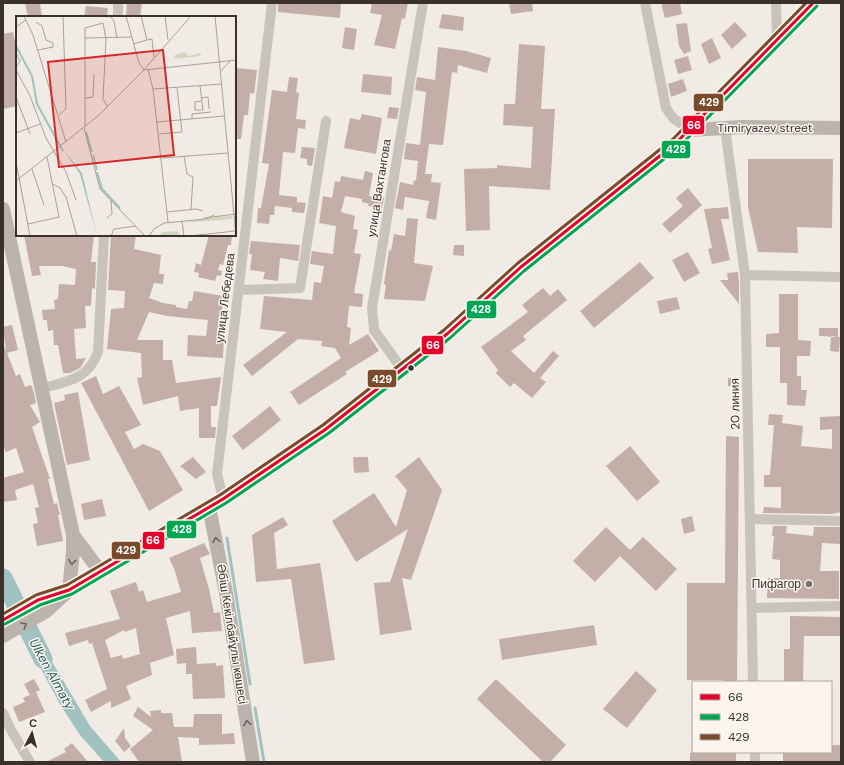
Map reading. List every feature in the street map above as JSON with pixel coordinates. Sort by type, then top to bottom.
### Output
[{"type":"main road","points":[[5,635],[40,615],[69,590],[223,499],[326,429],[448,334],[521,267],[676,143],[813,3]]},
{"type":"main road","name":"Timiryazev street","points":[[690,130],[725,128],[841,128]]},
{"type":"main road","points":[[3,210],[72,535],[73,552],[69,590]]},
{"type":"main road","name":"Әбіш Кекілбайұлы көшесі","points":[[209,507],[226,593],[253,762]]},
{"type":"main road","points":[[72,535],[100,571]]},
{"type":"main road","points":[[3,620],[33,602],[69,590]]},
{"type":"street","points":[[118,3],[118,16]]},
{"type":"street","name":"улица Лебедева","points":[[223,499],[217,474],[272,3]]},
{"type":"street","name":"улица Вахтангова","points":[[402,369],[388,352],[374,330],[372,308],[423,3]]},
{"type":"street","points":[[646,3],[666,108],[673,118],[690,130]]},
{"type":"street","points":[[776,3],[777,40]]},
{"type":"street","points":[[239,290],[300,288],[326,121]]},
{"type":"street","name":"20 линия","points":[[725,128],[746,275],[753,681]]},
{"type":"street","points":[[40,389],[81,377],[92,366],[98,352],[104,236]]},
{"type":"street","points":[[746,275],[841,277]]},
{"type":"street","points":[[750,519],[841,522]]},
{"type":"street","points":[[752,608],[841,606]]},
{"type":"street","points":[[3,713],[30,762]]},
{"type":"water","points":[[35,633],[90,726],[121,762],[104,762],[80,735],[61,706],[25,639]]},
{"type":"building","points":[[25,3],[40,3],[42,16],[28,16]]},
{"type":"building","points":[[127,3],[142,3],[140,16],[126,15]]},
{"type":"building","points":[[278,3],[341,3],[340,18],[278,12]]},
{"type":"building","points":[[372,3],[408,3],[405,19],[402,18],[395,49],[374,45],[382,15],[370,13]]},
{"type":"building","points":[[509,3],[532,3],[533,11],[511,14]]},
{"type":"building","points":[[661,3],[680,3],[682,14],[665,18]]},
{"type":"building","points":[[86,6],[108,8],[107,16],[84,16]]},
{"type":"building","points":[[442,14],[464,17],[463,31],[439,28]]},
{"type":"building","points":[[735,22],[747,35],[732,49],[721,35]]},
{"type":"building","points":[[687,23],[691,51],[684,54],[679,46],[676,24]]},
{"type":"building","points":[[345,27],[357,29],[354,50],[342,48]]},
{"type":"building","points":[[13,32],[16,46],[16,106],[3,109],[3,34]]},
{"type":"building","points":[[712,38],[721,58],[709,64],[701,44]]},
{"type":"building","points":[[519,44],[545,46],[541,109],[555,109],[550,190],[489,186],[490,230],[466,231],[464,169],[497,168],[497,165],[531,168],[533,127],[503,125],[504,104],[515,104]]},
{"type":"building","points":[[438,47],[466,51],[491,58],[487,73],[458,65],[457,73],[452,72],[443,145],[429,144],[425,174],[432,174],[431,182],[441,183],[436,220],[426,218],[429,201],[405,197],[403,210],[395,208],[400,182],[413,185],[414,180],[416,181],[418,161],[404,159],[406,143],[420,145],[426,92],[415,90],[417,77],[435,80]]},
{"type":"building","points":[[688,56],[692,70],[678,74],[674,60]]},
{"type":"building","points":[[236,68],[257,70],[254,94],[250,93],[248,115],[244,115],[241,139],[236,139]]},
{"type":"building","points":[[363,74],[392,77],[391,95],[361,92]]},
{"type":"building","points":[[289,77],[298,78],[296,92],[299,93],[296,119],[306,120],[305,129],[298,128],[295,153],[283,152],[279,195],[297,197],[297,202],[306,203],[304,213],[292,212],[292,208],[275,206],[274,215],[270,215],[269,224],[257,223],[258,208],[261,208],[269,164],[262,163],[272,90],[287,92]]},
{"type":"building","points":[[683,79],[687,91],[671,97],[668,84]]},
{"type":"building","points":[[389,107],[399,108],[397,119],[387,118]]},
{"type":"building","points":[[362,114],[382,118],[376,154],[344,148],[350,118],[360,120]]},
{"type":"building","points":[[302,147],[315,148],[312,166],[307,165],[307,159],[300,158]]},
{"type":"building","points":[[748,159],[833,159],[832,228],[797,227],[798,253],[758,252],[748,207]]},
{"type":"building","points":[[365,171],[373,173],[369,196],[384,198],[382,208],[368,206],[369,204],[362,202],[362,199],[345,196],[341,212],[355,216],[353,229],[358,230],[354,253],[361,254],[354,293],[363,294],[362,307],[349,306],[347,327],[351,328],[349,345],[368,334],[379,351],[345,372],[347,374],[299,405],[290,392],[341,358],[335,348],[321,346],[322,341],[298,339],[252,376],[243,365],[287,332],[260,329],[264,296],[312,300],[314,282],[321,283],[324,266],[310,264],[312,251],[333,254],[336,226],[319,223],[323,196],[332,198],[335,181],[340,182],[341,176],[363,180]]},
{"type":"building","points":[[688,188],[702,205],[670,233],[662,224],[683,206],[676,198]]},
{"type":"building","points":[[728,207],[729,219],[721,219],[730,260],[712,264],[708,249],[712,248],[704,209]]},
{"type":"building","points":[[407,218],[418,219],[414,263],[433,266],[425,301],[384,299],[386,285],[384,284],[389,250],[391,251],[394,234],[405,236]]},
{"type":"building","points":[[24,236],[94,236],[91,262],[96,262],[95,289],[92,288],[91,306],[85,306],[86,328],[74,329],[76,359],[86,358],[80,368],[70,373],[63,373],[58,345],[54,345],[53,330],[48,331],[47,320],[43,320],[42,310],[55,309],[54,300],[58,299],[59,284],[75,285],[76,269],[62,266],[39,266],[41,275],[32,276]]},
{"type":"building","points":[[111,236],[136,236],[134,249],[161,255],[159,274],[164,274],[163,284],[154,283],[149,298],[187,309],[189,301],[192,301],[194,291],[223,296],[220,337],[224,337],[223,358],[187,356],[188,335],[206,336],[208,320],[167,316],[149,312],[137,340],[163,340],[163,360],[172,360],[176,383],[221,377],[217,406],[211,406],[211,427],[216,427],[215,438],[199,438],[199,408],[180,411],[178,396],[143,405],[137,378],[142,377],[141,353],[107,349],[111,309],[124,308],[125,291],[108,290]]},
{"type":"building","points":[[209,236],[232,236],[231,245],[228,245],[223,265],[220,264],[218,270],[222,271],[221,276],[217,275],[215,281],[198,277],[199,273],[194,272],[196,263],[201,265]]},
{"type":"building","points":[[251,241],[300,245],[298,261],[280,258],[278,281],[263,279],[265,272],[250,270],[252,254],[249,254]]},
{"type":"building","points":[[454,245],[464,245],[464,256],[453,255]]},
{"type":"building","points":[[688,252],[700,273],[684,282],[672,260]]},
{"type":"building","points":[[640,262],[654,278],[594,328],[580,311]]},
{"type":"building","points":[[738,272],[739,304],[720,280],[728,280],[727,273]]},
{"type":"building","points":[[543,288],[550,296],[558,289],[567,300],[523,336],[526,340],[511,351],[534,373],[553,351],[559,356],[540,378],[546,382],[532,398],[514,383],[510,387],[496,373],[498,370],[481,347],[528,312],[522,305]]},
{"type":"building","points":[[779,294],[798,294],[798,340],[811,341],[810,356],[797,356],[797,376],[801,376],[801,390],[807,390],[805,406],[787,405],[787,383],[780,383],[780,347],[766,347],[766,334],[779,333]]},
{"type":"building","points":[[677,297],[680,309],[660,314],[657,301]]},
{"type":"building","points":[[12,325],[18,350],[7,353],[16,376],[20,374],[25,387],[31,385],[33,389],[36,403],[30,405],[40,422],[32,427],[50,479],[48,479],[54,504],[57,503],[63,541],[37,546],[33,524],[38,523],[35,508],[39,507],[33,484],[15,490],[17,500],[3,502],[3,478],[24,472],[16,448],[6,452],[3,445],[3,344],[6,351],[3,327]]},
{"type":"building","points":[[819,328],[838,328],[838,337],[819,336]]},
{"type":"building","points":[[831,336],[840,337],[839,352],[830,351]]},
{"type":"building","points":[[96,376],[103,394],[119,386],[141,425],[125,432],[134,449],[143,444],[160,451],[183,490],[149,511],[81,383]]},
{"type":"building","points":[[728,378],[739,378],[739,386],[728,386]]},
{"type":"building","points":[[78,392],[90,460],[67,465],[54,403],[65,400],[64,395]]},
{"type":"building","points":[[270,406],[281,420],[243,450],[232,436]]},
{"type":"building","points":[[769,414],[783,415],[782,423],[803,426],[801,446],[832,449],[832,429],[820,430],[820,417],[841,416],[841,512],[832,514],[763,513],[764,507],[781,508],[781,487],[764,487],[764,475],[770,475],[774,425],[768,425]]},
{"type":"building","points":[[726,436],[739,437],[737,681],[687,680],[687,583],[725,583]]},
{"type":"building","points":[[630,446],[660,482],[637,501],[606,466]]},
{"type":"building","points":[[193,457],[206,472],[196,479],[180,466]]},
{"type":"building","points":[[353,457],[368,457],[369,472],[354,473]]},
{"type":"building","points":[[419,457],[442,490],[411,580],[402,578],[412,630],[380,635],[374,583],[390,582],[408,529],[356,562],[332,521],[374,493],[396,527],[407,490],[395,476]]},
{"type":"building","points":[[102,499],[106,516],[84,520],[81,504]]},
{"type":"building","points":[[692,516],[695,531],[684,534],[681,519]]},
{"type":"building","points":[[283,517],[288,525],[274,533],[277,569],[320,563],[335,660],[304,664],[291,579],[256,582],[252,535]]},
{"type":"building","points":[[773,526],[787,526],[786,533],[813,536],[814,527],[840,527],[840,544],[822,543],[820,571],[839,571],[839,599],[767,598],[768,578],[780,578],[780,560],[772,559],[774,536],[772,536]]},
{"type":"building","points":[[606,527],[630,550],[643,537],[677,569],[656,591],[620,556],[595,582],[573,561]]},
{"type":"building","points":[[204,543],[210,554],[200,558],[214,613],[220,612],[222,631],[192,633],[190,611],[166,618],[174,655],[150,663],[152,675],[126,686],[131,699],[111,708],[111,701],[91,712],[85,700],[107,689],[92,643],[89,644],[88,640],[69,646],[65,633],[120,619],[110,591],[136,582],[139,592],[143,590],[147,602],[181,592],[175,571],[169,558]],"holes":[[[136,628],[140,654],[123,659],[122,655],[111,658],[105,640],[124,630],[125,632]]]},
{"type":"building","points":[[790,616],[841,617],[841,636],[804,636],[803,681],[784,681],[784,649],[790,649]]},
{"type":"building","points":[[594,625],[597,645],[502,660],[499,639]]},
{"type":"building","points":[[196,647],[197,664],[216,663],[216,666],[223,665],[225,698],[193,699],[192,674],[186,674],[186,663],[177,664],[176,649]]},
{"type":"building","points":[[636,671],[657,690],[627,728],[603,709]]},
{"type":"building","points":[[34,679],[40,690],[30,695],[24,684]]},
{"type":"building","points":[[496,679],[566,745],[550,762],[543,762],[477,699]]},
{"type":"building","points":[[36,692],[45,712],[19,722],[13,707],[25,702],[23,698]]},
{"type":"building","points":[[138,707],[151,717],[150,711],[161,710],[161,713],[172,713],[174,727],[193,727],[194,714],[222,714],[222,734],[234,733],[235,744],[199,745],[199,738],[178,737],[182,762],[139,762],[130,749],[153,730],[133,716]]},
{"type":"building","points":[[124,728],[125,738],[131,746],[124,752],[115,741]]},
{"type":"building","points":[[72,743],[88,762],[46,762],[66,752],[64,749]]},
{"type":"building","points":[[832,745],[841,745],[841,762],[783,762],[783,753],[832,753]]},
{"type":"building","points":[[690,753],[736,753],[736,762],[690,762]]},
{"type":"waterway","points":[[227,538],[250,684]]},
{"type":"waterway","name":"Ulken Almaty","points":[[3,578],[43,659]]},
{"type":"waterway","points":[[255,708],[264,762]]},
{"type":"transit line","name":"429","points":[[3,614],[36,595],[67,585],[220,495],[323,425],[444,330],[518,263],[673,139],[806,3]]},
{"type":"transit line","name":"66","points":[[3,620],[38,600],[69,590],[223,499],[326,429],[447,334],[521,267],[676,143],[813,3]]},
{"type":"transit line","name":"428","points":[[5,624],[40,605],[72,594],[226,503],[329,433],[450,338],[524,271],[679,147],[817,6]]},
{"type":"place","name":"Пифагор","points":[[809,584]]}]
